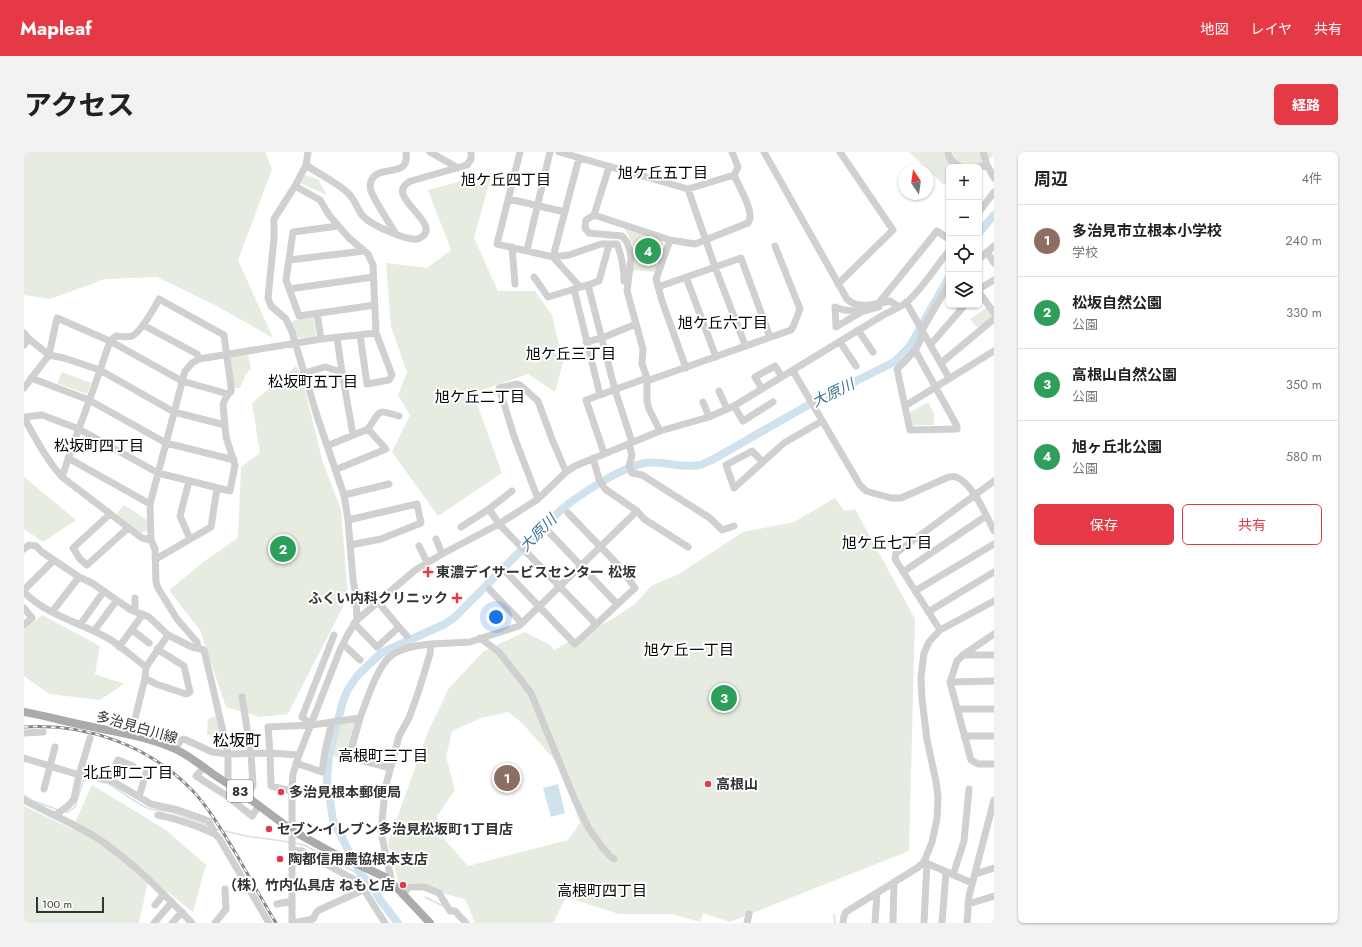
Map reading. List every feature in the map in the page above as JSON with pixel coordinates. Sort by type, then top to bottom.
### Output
[{"type":"main road","name":"多治見白川線","points":[[24,712],[131,735],[175,749],[259,805],[293,831],[334,854],[385,877],[430,923]]},
{"type":"street","points":[[308,152],[306,165],[274,220],[274,238],[268,298],[271,306],[286,320],[292,332],[294,344],[344,495],[356,597],[355,622],[377,647],[399,627]]},
{"type":"street","points":[[396,234],[371,192],[370,183],[379,173],[399,169],[407,158],[406,152]]},
{"type":"street","points":[[430,152],[458,168]]},
{"type":"street","points":[[306,165],[348,192],[362,215],[369,221],[396,234],[416,240],[420,239],[426,230],[424,222],[405,198],[403,191],[407,183],[458,168],[469,163],[472,155],[471,152]]},
{"type":"street","points":[[520,152],[497,244],[553,257],[569,255],[601,244],[617,244],[624,270],[623,284],[627,291],[643,349],[642,364],[647,380],[647,401],[649,409],[660,431]]},
{"type":"street","points":[[527,250],[550,152]]},
{"type":"street","points":[[559,152],[688,189],[734,175]]},
{"type":"street","points":[[594,215],[670,240],[695,244],[748,223],[751,220],[751,213],[734,175],[738,166],[732,152]]},
{"type":"street","points":[[764,152],[847,299],[854,304],[859,305],[878,304],[890,301],[899,307]]},
{"type":"street","points":[[838,284],[893,230],[840,152]]},
{"type":"street","points":[[948,152],[951,161],[956,164]]},
{"type":"street","points":[[983,152],[987,165],[994,178]]},
{"type":"street","points":[[553,257],[579,158]]},
{"type":"street","points":[[982,166],[987,165]]},
{"type":"street","points":[[609,167],[594,215],[586,220],[585,228],[589,233],[622,236],[625,239],[629,247],[630,259],[627,291]]},
{"type":"street","points":[[295,186],[320,200],[338,226],[349,238],[368,254],[373,265],[376,333],[392,374],[389,380],[367,384],[360,336]]},
{"type":"street","points":[[688,189],[715,267],[745,345]]},
{"type":"street","points":[[982,208],[994,192]]},
{"type":"street","points":[[508,198],[565,212]]},
{"type":"street","points":[[338,226],[293,232],[286,280],[299,316],[375,305]]},
{"type":"street","points":[[878,304],[937,231],[946,237]]},
{"type":"street","points":[[670,240],[656,279],[686,368]]},
{"type":"street","points":[[534,277],[548,297],[599,281],[609,245]]},
{"type":"street","points":[[604,453],[586,400],[686,368],[745,345],[791,330],[800,309],[775,246]]},
{"type":"street","points":[[982,256],[994,246]]},
{"type":"street","points":[[512,247],[515,284]]},
{"type":"street","points":[[289,260],[364,251]]},
{"type":"street","points":[[987,252],[994,263]]},
{"type":"street","points":[[363,890],[320,910],[316,913],[313,919],[292,923],[293,774],[299,755],[343,644],[355,622],[414,571],[427,562],[499,524],[538,499],[566,472],[575,466],[660,431],[709,417],[731,407],[793,371],[858,330],[899,307],[918,290],[946,256]]},
{"type":"street","points":[[553,257],[581,287],[602,338],[615,390],[631,443],[632,455],[629,466],[632,473],[642,475],[649,479],[710,518],[722,530],[734,526]]},
{"type":"street","points":[[658,287],[741,258],[770,337]]},
{"type":"street","points":[[289,289],[373,277]]},
{"type":"street","points":[[686,277],[716,357]]},
{"type":"street","points":[[982,289],[994,280]]},
{"type":"street","points":[[581,287],[586,342],[600,395]]},
{"type":"street","points":[[915,350],[957,426],[957,429],[910,430],[897,369],[915,350],[922,338],[922,330],[946,289]]},
{"type":"street","points":[[982,296],[994,314]]},
{"type":"street","points":[[62,478],[78,429],[110,341],[116,336],[131,337],[143,325],[158,299],[224,334],[231,392],[228,394],[223,404],[226,437],[235,465],[230,491],[158,473],[78,429],[42,415],[24,418],[43,452],[62,478],[142,538],[151,540]]},
{"type":"street","points":[[861,312],[879,307],[890,301]]},
{"type":"street","points":[[906,302],[949,378]]},
{"type":"street","points":[[931,344],[962,308]]},
{"type":"street","points":[[317,313],[321,339]]},
{"type":"street","points":[[24,388],[49,355],[57,318],[110,341],[182,381],[228,394]]},
{"type":"street","points":[[941,363],[994,319]]},
{"type":"street","points":[[586,342],[602,338],[636,324]]},
{"type":"street","points":[[143,325],[197,354],[199,359]]},
{"type":"street","points":[[858,330],[873,352]]},
{"type":"street","points":[[24,332],[29,339],[49,355],[64,358],[100,370],[174,412],[225,425]]},
{"type":"street","points":[[198,648],[197,642],[177,619],[158,588],[156,582],[155,549],[151,540],[150,504],[185,371],[192,363],[199,359],[321,339],[360,336],[376,333]]},
{"type":"street","points":[[337,338],[353,435]]},
{"type":"street","points":[[24,345],[29,339]]},
{"type":"street","points":[[840,342],[856,366]]},
{"type":"street","points":[[905,406],[994,351]]},
{"type":"street","points":[[762,389],[755,377],[775,366],[782,377]]},
{"type":"street","points":[[304,373],[325,367],[342,372]]},
{"type":"street","points":[[793,371],[860,485],[866,490],[892,498],[901,498],[950,477],[958,478],[964,481],[968,486],[994,531]]},
{"type":"street","points":[[31,378],[89,400],[166,443],[234,460]]},
{"type":"street","points":[[538,499],[515,439],[500,388],[517,384],[520,385],[538,401],[566,472]]},
{"type":"street","points":[[719,391],[743,421],[773,402]]},
{"type":"street","points":[[703,402],[709,417]]},
{"type":"street","points":[[327,446],[368,429],[379,412],[383,411],[399,416]]},
{"type":"street","points":[[763,462],[752,451],[726,465],[734,488],[763,462],[784,443],[822,421]]},
{"type":"street","points":[[335,470],[386,449],[368,429]]},
{"type":"street","points":[[68,458],[150,504]]},
{"type":"street","points":[[593,458],[599,479],[606,489],[637,511],[644,519],[688,547]]},
{"type":"street","points":[[189,481],[180,516],[190,539]]},
{"type":"street","points":[[940,630],[895,559],[896,553],[994,481]]},
{"type":"street","points":[[344,495],[389,484]]},
{"type":"street","points":[[156,559],[211,527],[217,488]]},
{"type":"street","points":[[461,527],[489,509],[512,491]]},
{"type":"street","points":[[348,520],[417,504],[421,523],[380,539],[350,545]]},
{"type":"street","points":[[489,509],[499,524],[596,624]]},
{"type":"street","points":[[390,768],[349,757],[360,718],[381,666],[392,655],[418,645],[470,642],[519,626],[521,622],[637,511]]},
{"type":"street","points":[[506,572],[575,644],[635,588],[619,566],[568,513]]},
{"type":"street","points":[[110,514],[72,548],[83,562],[87,565],[128,528]]},
{"type":"street","points":[[903,572],[986,516]]},
{"type":"street","points":[[548,530],[617,604]]},
{"type":"street","points":[[436,539],[442,554]]},
{"type":"street","points":[[915,591],[994,544]]},
{"type":"street","points":[[24,549],[29,545],[36,546],[42,552],[79,577],[92,583],[135,611],[149,617],[168,635],[192,647],[203,649],[205,652],[228,754],[231,786],[226,796]]},
{"type":"street","points":[[419,546],[427,562]]},
{"type":"street","points":[[54,560],[24,591],[31,599],[52,612],[111,640],[146,667]]},
{"type":"street","points":[[928,612],[994,572]]},
{"type":"street","points":[[52,612],[79,577]]},
{"type":"street","points":[[489,588],[521,622]]},
{"type":"street","points":[[80,625],[104,591]]},
{"type":"street","points":[[135,598],[135,611]]},
{"type":"street","points":[[94,632],[117,600]]},
{"type":"street","points":[[924,923],[925,862],[935,832],[938,797],[927,740],[922,699],[921,677],[924,653],[929,642],[940,630],[994,601]]},
{"type":"street","points":[[378,602],[407,636]]},
{"type":"street","points":[[24,608],[32,618],[24,625]]},
{"type":"street","points":[[120,647],[144,614]]},
{"type":"street","points":[[132,630],[149,643]]},
{"type":"street","points":[[994,634],[963,655],[957,661],[950,682],[971,760],[974,763],[994,764]]},
{"type":"street","points":[[131,735],[146,667],[168,635]]},
{"type":"street","points":[[312,725],[302,717],[334,635]]},
{"type":"street","points":[[480,638],[499,652],[531,693],[575,800],[588,827],[602,847],[614,859]]},
{"type":"street","points":[[343,644],[360,660]]},
{"type":"street","points":[[392,883],[381,832],[384,794],[399,736],[418,693],[430,654],[431,644]]},
{"type":"street","points":[[144,678],[156,684],[186,694],[190,692],[184,666],[158,649]]},
{"type":"street","points":[[963,655],[994,655]]},
{"type":"street","points":[[318,675],[330,679]]},
{"type":"street","points":[[950,682],[994,681]]},
{"type":"street","points":[[242,697],[251,753],[253,785],[246,796]]},
{"type":"street","points":[[957,709],[994,709]]},
{"type":"street","points":[[292,790],[271,786],[268,727],[312,725],[360,718]]},
{"type":"street","points":[[296,763],[322,772],[332,722]]},
{"type":"street","points":[[24,733],[43,732]]},
{"type":"street","points":[[964,736],[994,736]]},
{"type":"street","points":[[56,815],[74,799],[79,774],[90,738]]},
{"type":"street","points":[[175,749],[184,738],[212,752],[228,754],[270,753],[299,755]]},
{"type":"street","points":[[44,789],[55,747]]},
{"type":"street","points":[[24,758],[79,774],[91,775],[109,780],[151,804],[178,810],[209,821],[215,834],[219,838],[269,923]]},
{"type":"street","points":[[109,780],[118,760],[133,766]]},
{"type":"street","points":[[204,767],[196,776],[252,816],[259,805]]},
{"type":"street","points":[[139,797],[147,770]]},
{"type":"street","points":[[953,875],[964,840],[969,789]]},
{"type":"street","points":[[24,800],[56,815],[97,838],[131,864],[164,894],[192,923]]},
{"type":"street","points":[[967,923],[968,904],[972,884],[994,806]]},
{"type":"street","points":[[158,815],[198,826],[215,834]]},
{"type":"street","points":[[292,849],[302,851],[355,880],[360,884],[385,923]]},
{"type":"street","points":[[925,862],[972,884]]},
{"type":"street","points":[[843,923],[846,912],[925,862]]},
{"type":"street","points":[[975,874],[994,868]]},
{"type":"street","points":[[942,923],[946,872]]},
{"type":"street","points":[[893,923],[894,882]]},
{"type":"street","points":[[403,895],[409,887],[424,887],[439,893],[450,911],[455,911],[466,923]]},
{"type":"street","points":[[215,923],[226,909],[225,889]]},
{"type":"street","points":[[875,923],[877,893]]},
{"type":"street","points":[[154,905],[164,894]]},
{"type":"street","points":[[968,904],[994,896]]},
{"type":"street","points":[[277,904],[292,900]]},
{"type":"street","points":[[154,923],[172,902]]},
{"type":"street","points":[[172,923],[182,912]]},
{"type":"street","points":[[747,923],[749,914]]},
{"type":"shaded area","points":[[24,152],[265,152],[272,169],[238,260],[273,338],[217,306],[157,277],[105,279],[50,299],[24,295]]},
{"type":"shaded area","points":[[909,152],[993,152],[993,156],[979,164],[946,164],[946,184],[944,185],[934,176],[934,164],[922,164]]},
{"type":"shaded area","points":[[492,173],[474,238],[498,291],[535,291],[552,315],[563,362],[555,392],[528,374],[473,393],[502,473],[438,516],[392,452],[410,415],[398,395],[407,372],[391,327],[386,263],[427,268],[451,250],[428,190]]},
{"type":"shaded area","points":[[305,175],[318,179],[327,195],[300,183]]},
{"type":"shaded area","points":[[624,227],[662,240],[663,242],[656,272],[632,270],[634,247]]},
{"type":"shaded area","points":[[987,307],[993,318],[979,329],[970,319]]},
{"type":"shaded area","points":[[313,318],[316,334],[314,337],[297,337],[291,324],[294,320]]},
{"type":"shaded area","points":[[248,355],[251,369],[246,374],[240,388],[234,388],[230,359],[232,356]]},
{"type":"shaded area","points":[[296,366],[301,375],[323,463],[341,509],[348,597],[288,714],[260,717],[226,707],[200,630],[169,590],[206,560],[238,538],[241,467],[260,453],[252,403]]},
{"type":"shaded area","points":[[62,372],[91,383],[87,394],[57,383]]},
{"type":"shaded area","points":[[928,402],[934,413],[934,425],[912,425],[909,413]]},
{"type":"shaded area","points":[[24,477],[76,520],[43,542],[24,529]]},
{"type":"shaded area","points":[[835,498],[844,511],[855,509],[915,619],[909,851],[730,922],[703,913],[700,922],[672,914],[619,914],[566,897],[553,923],[475,923],[465,899],[420,888],[419,883],[399,884],[388,843],[428,732],[449,688],[484,651],[525,632],[550,645],[554,650],[614,618],[635,604],[651,586],[679,574],[743,532],[794,522]],"holes":[[[508,712],[522,723],[560,766],[580,823],[568,840],[468,866],[436,830],[437,816],[455,790],[446,757],[452,731],[481,718]]]},
{"type":"shaded area","points":[[124,505],[147,520],[148,530],[141,533],[117,514]]},
{"type":"shaded area","points":[[42,615],[100,646],[95,674],[124,684],[100,700],[49,694],[24,676],[24,630]]},
{"type":"shaded area","points":[[216,716],[223,742],[207,734],[208,719]]},
{"type":"shaded area","points":[[357,720],[346,760],[332,756],[339,723]]},
{"type":"shaded area","points":[[92,785],[166,830],[206,865],[193,912],[149,877],[139,923],[24,923],[24,806],[72,829]]},
{"type":"water","points":[[558,784],[565,813],[551,817],[543,788]]},
{"type":"waterway","name":"大原川","points":[[982,229],[994,215]]},
{"type":"waterway","name":"大原川","points":[[398,923],[381,901],[370,883],[361,875],[333,820],[327,780],[329,755],[343,701],[348,689],[358,675],[381,653],[445,624],[455,617],[561,510],[601,482],[625,470],[645,463],[652,462],[686,466],[703,464],[808,405],[894,362],[910,346],[946,282]]},
{"type":"waterway","points":[[66,811],[68,812],[75,807],[83,781],[91,779],[105,783]]},
{"type":"waterway","points":[[109,784],[141,805],[150,809],[171,812],[209,826]]},
{"type":"waterway","points":[[24,795],[33,801],[59,810]]},
{"type":"waterway","points":[[216,829],[246,836],[289,842]]},
{"type":"waterway","points":[[295,843],[306,846],[361,875]]},
{"type":"waterway","points":[[425,897],[445,907]]},
{"type":"waterway","points":[[834,914],[835,923]]},
{"type":"railway","points":[[24,727],[47,727],[93,733],[136,749],[175,774],[192,790],[210,812],[276,923]]},
{"type":"place","name":"旭ヶ丘北公園","points":[[648,251]]},
{"type":"place","name":"松坂自然公園","points":[[283,549]]},
{"type":"place","name":"東濃デイサービスセンター 松坂","points":[[428,572]]},
{"type":"place","name":"ふくい内科クリニック","points":[[457,598]]},
{"type":"place","name":"高根山自然公園","points":[[724,698]]},
{"type":"place","name":"多治見市立根本小学校","points":[[507,778]]},
{"type":"place","name":"高根山","points":[[708,784]]},
{"type":"place","name":"多治見根本郵便局","points":[[281,792]]},
{"type":"place","name":"セブン-イレブン多治見松坂町１丁目店","points":[[269,829]]},
{"type":"place","name":"陶都信用農協根本支店","points":[[280,859]]},
{"type":"place","name":"（株）竹内仏具店 ねもと店","points":[[403,885]]},
{"type":"district","name":"旭ケ丘五丁目","points":[[663,173]]},
{"type":"district","name":"旭ケ丘四丁目","points":[[506,180]]},
{"type":"district","name":"旭ケ丘六丁目","points":[[723,323]]},
{"type":"district","name":"旭ケ丘三丁目","points":[[571,354]]},
{"type":"district","name":"松坂町五丁目","points":[[313,382]]},
{"type":"district","name":"旭ケ丘二丁目","points":[[480,397]]},
{"type":"district","name":"松坂町四丁目","points":[[99,446]]},
{"type":"district","name":"旭ケ丘七丁目","points":[[887,543]]},
{"type":"district","name":"旭ケ丘一丁目","points":[[689,650]]},
{"type":"district","name":"松坂町","points":[[237,740]]},
{"type":"district","name":"高根町三丁目","points":[[383,756]]},
{"type":"district","name":"北丘町二丁目","points":[[128,773]]},
{"type":"district","name":"高根町四丁目","points":[[602,891]]}]
